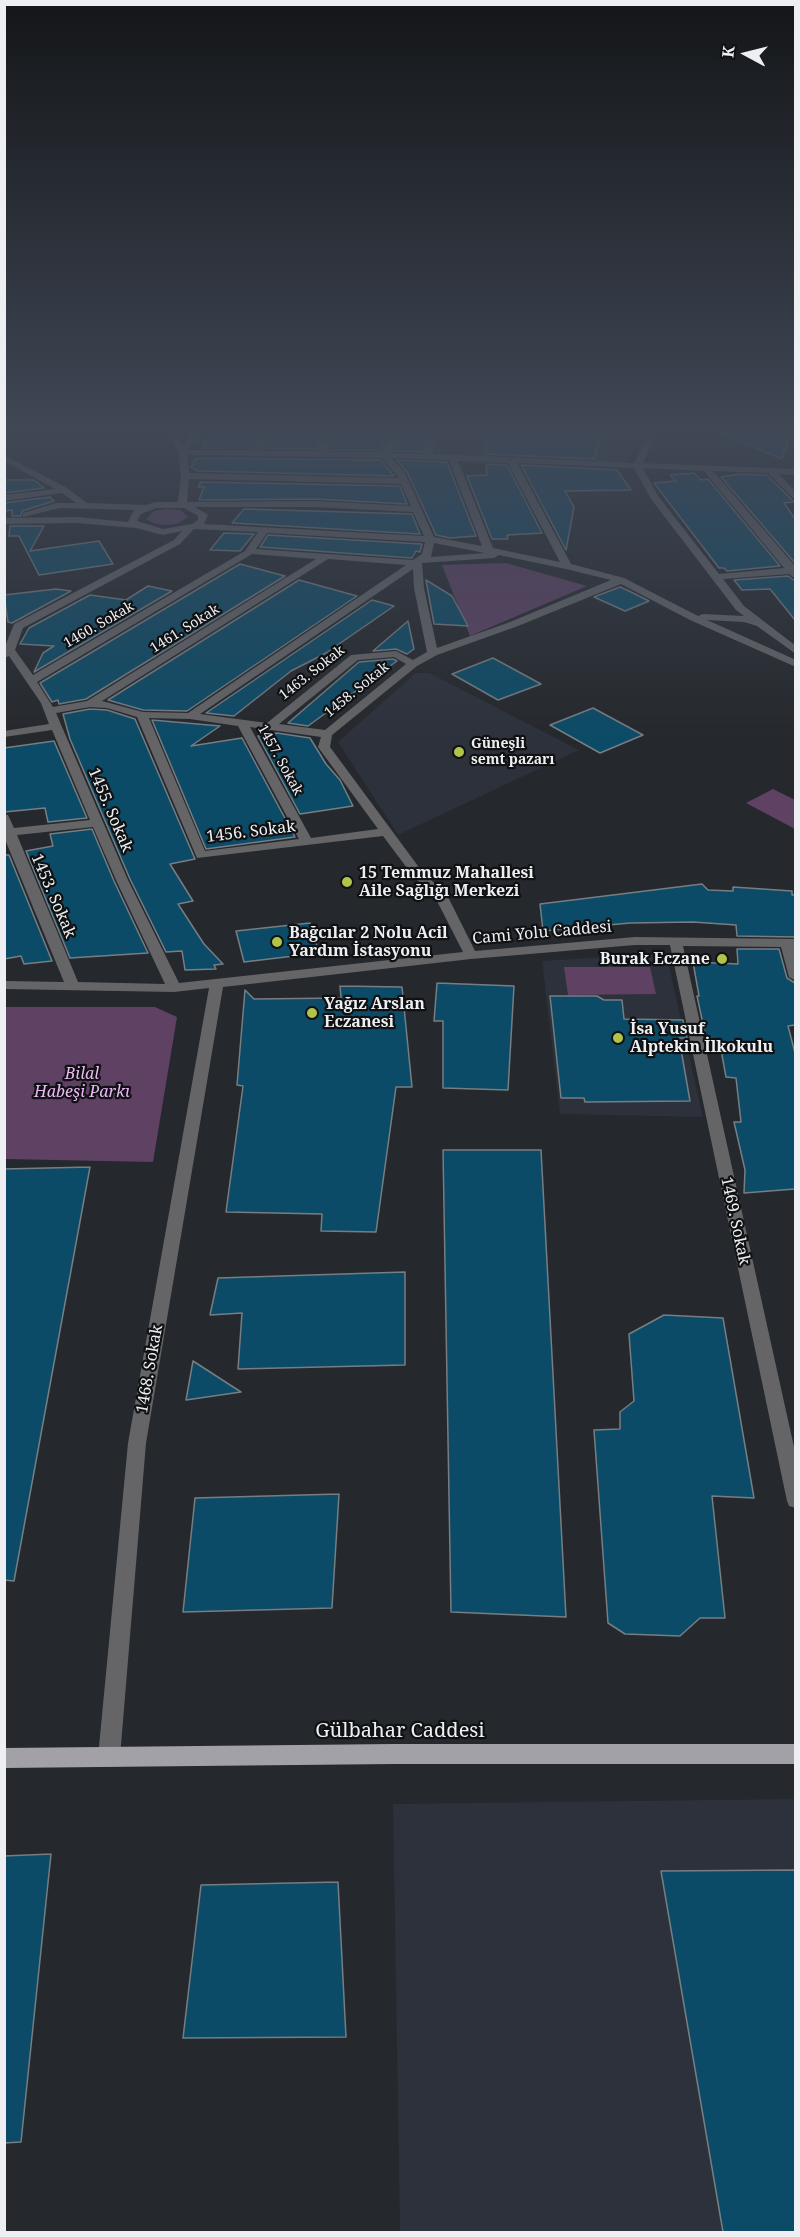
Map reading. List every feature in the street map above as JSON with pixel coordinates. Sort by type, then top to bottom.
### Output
[{"type":"main road","name":"Gülbahar Caddesi","points":[[4,1758],[795,1754]]},
{"type":"street","points":[[141,560],[152,547],[153,536]]},
{"type":"street","points":[[4,627],[18,626],[55,608],[177,542],[183,536]]},
{"type":"street","name":"1460. Sokak","points":[[31,681],[250,551],[260,536]]},
{"type":"street","points":[[387,536],[430,539],[511,553],[621,580],[728,634],[795,664]]},
{"type":"street","points":[[483,536],[488,549]]},
{"type":"street","points":[[551,536],[567,566]]},
{"type":"street","points":[[685,536],[740,608],[795,651]]},
{"type":"street","points":[[764,536],[794,572]]},
{"type":"street","points":[[190,717],[419,562],[428,555],[430,539]]},
{"type":"street","points":[[250,551],[419,562],[511,553]]},
{"type":"street","name":"1461. Sokak","points":[[90,704],[325,557]]},
{"type":"street","points":[[419,562],[419,588],[433,653]]},
{"type":"street","points":[[716,577],[794,572]]},
{"type":"street","name":"1458. Sokak","points":[[471,955],[444,902],[414,869],[324,747],[327,734],[413,664],[433,653],[514,624],[621,580]]},
{"type":"street","points":[[661,600],[701,616],[724,619],[746,619],[760,625],[766,634],[761,640],[745,640],[728,634],[720,625],[724,619],[739,615],[740,608]]},
{"type":"street","points":[[7,652],[18,626]]},
{"type":"street","name":"1455. Sokak","points":[[7,652],[31,681],[50,711],[174,988]]},
{"type":"street","name":"1463. Sokak","points":[[269,727],[355,657],[396,654],[413,664]]},
{"type":"street","points":[[50,711],[90,704],[108,705],[142,715],[190,717],[327,734]]},
{"type":"street","name":"1456. Sokak","points":[[142,715],[201,855],[386,832]]},
{"type":"street","name":"1457. Sokak","points":[[243,724],[307,842]]},
{"type":"street","points":[[4,734],[56,726]]},
{"type":"street","name":"1453. Sokak","points":[[4,818],[7,833],[73,986]]},
{"type":"street","points":[[7,833],[98,822]]},
{"type":"street","name":"1469. Sokak","points":[[675,940],[795,1501]]},
{"type":"street","name":"Cami Yolu Caddesi","points":[[4,985],[174,988],[471,955],[635,941],[791,943]]},
{"type":"street","points":[[791,943],[795,977]]},
{"type":"street","name":"1468. Sokak","points":[[109,1757],[137,1443],[216,985]]},
{"type":"shaded area","name":"Güneşli semt pazarı","points":[[416,673],[429,673],[579,750],[398,835],[338,742]]},
{"type":"shaded area","name":"İsa Yusuf Alptekin İlkokulu","points":[[666,953],[703,1117],[560,1114],[542,961]]},
{"type":"shaded area","points":[[795,1799],[795,2232],[400,2232],[393,1804]]},
{"type":"green space","points":[[506,563],[587,586],[470,636],[442,565]]},
{"type":"green space","points":[[773,789],[795,800],[795,829],[746,803]]},
{"type":"green space","points":[[564,967],[650,967],[656,994],[568,995]]},
{"type":"green space","name":"Bilal Habeşi Parkı","points":[[5,1007],[155,1007],[177,1017],[153,1162],[5,1159]]},
{"type":"building","points":[[19,536],[38,536],[30,551],[99,541],[113,564],[39,575]]},
{"type":"building","points":[[221,536],[252,536],[240,551],[210,550]]},
{"type":"building","points":[[267,536],[422,544],[420,552],[416,551],[412,558],[260,547]]},
{"type":"building","points":[[443,536],[471,536],[450,538]]},
{"type":"building","points":[[491,536],[507,536],[508,539],[492,539]]},
{"type":"building","points":[[559,536],[569,536],[566,550]]},
{"type":"building","points":[[695,536],[755,536],[780,566],[727,571],[719,568]]},
{"type":"building","points":[[772,536],[795,536],[795,563]]},
{"type":"building","points":[[240,564],[285,576],[86,699],[59,704],[58,700],[52,702],[40,683]]},
{"type":"building","points":[[788,576],[795,581],[795,620],[770,589],[742,590],[734,580]]},
{"type":"building","points":[[299,580],[357,596],[187,711],[143,710],[108,700]]},
{"type":"building","points":[[426,580],[452,596],[468,626],[434,624]]},
{"type":"building","points":[[148,586],[172,591],[34,672],[43,653],[54,646],[20,644],[29,628],[90,595],[126,600]]},
{"type":"building","points":[[620,587],[649,601],[625,611],[594,597]]},
{"type":"building","points":[[56,589],[71,591],[12,623],[8,622],[4,595]]},
{"type":"building","points":[[372,600],[394,606],[326,653],[291,671],[234,716],[206,713]]},
{"type":"building","points":[[408,621],[414,649],[407,654],[396,649],[373,651]]},
{"type":"building","points":[[493,658],[541,684],[498,700],[452,674]]},
{"type":"building","points":[[393,659],[397,661],[308,726],[288,723],[359,662]]},
{"type":"building","points":[[593,708],[643,735],[600,753],[550,725]]},
{"type":"building","points":[[90,709],[107,710],[135,719],[195,859],[170,864],[193,901],[178,904],[204,944],[223,964],[214,965],[216,969],[185,970],[182,951],[166,952],[130,879],[70,739],[63,714]]},
{"type":"building","points":[[152,720],[220,726],[191,746],[242,738],[295,837],[206,849]]},
{"type":"building","points":[[277,733],[310,738],[326,764],[340,780],[353,806],[300,814],[258,736]]},
{"type":"building","points":[[54,741],[87,818],[48,822],[45,808],[4,812],[4,748]]},
{"type":"building","points":[[92,829],[148,953],[70,958],[26,851],[53,846],[50,834]]},
{"type":"building","points":[[4,855],[9,855],[52,961],[24,964],[21,956],[4,959]]},
{"type":"building","points":[[702,884],[708,890],[733,891],[733,887],[792,891],[792,895],[795,895],[795,937],[737,936],[736,925],[693,922],[630,923],[543,931],[540,904]]},
{"type":"building","name":"Bağcılar 2 Nolu Acil Yardım İstasyonu","points":[[310,923],[319,953],[244,962],[236,931]]},
{"type":"building","points":[[737,949],[779,949],[787,978],[795,983],[795,1025],[788,1026],[795,1053],[795,1189],[744,1193],[745,1170],[734,1122],[741,1122],[736,1078],[726,1077],[719,1039],[706,1038],[693,962],[738,964]]},
{"type":"building","points":[[437,983],[514,986],[508,1090],[443,1088],[443,1021],[434,1021]]},
{"type":"building","points":[[340,986],[402,987],[412,1087],[396,1087],[376,1232],[321,1231],[322,1214],[226,1212],[243,1086],[237,1085],[245,990],[254,999],[341,998]]},
{"type":"building","points":[[550,996],[597,996],[604,1000],[622,1000],[624,1019],[683,1020],[687,1038],[679,1038],[690,1101],[585,1102],[584,1098],[561,1098]]},
{"type":"building","points":[[443,1150],[541,1150],[566,1617],[451,1612]]},
{"type":"building","points":[[90,1167],[14,1581],[4,1580],[4,1169]]},
{"type":"building","points":[[405,1272],[405,1365],[238,1369],[242,1313],[210,1315],[218,1278]]},
{"type":"building","points":[[664,1315],[723,1318],[754,1498],[712,1496],[725,1618],[700,1618],[680,1636],[625,1634],[608,1623],[594,1430],[620,1429],[620,1412],[634,1401],[629,1334]]},
{"type":"building","points":[[193,1361],[241,1392],[186,1400]]},
{"type":"building","points":[[339,1494],[332,1608],[183,1612],[195,1498]]},
{"type":"building","points":[[51,1854],[21,2142],[4,2143],[4,1856]]},
{"type":"building","points":[[795,1870],[795,2232],[723,2232],[661,1871]]},
{"type":"building","points":[[338,1882],[346,2037],[183,2038],[201,1885]]},
{"type":"place","name":"Güneşli semt pazarı","points":[[459,752]]},
{"type":"place","name":"15 Temmuz Mahallesi Aile Sağlığı Merkezi","points":[[347,882]]},
{"type":"place","name":"Bağcılar 2 Nolu Acil Yardım İstasyonu","points":[[277,942]]},
{"type":"place","name":"Burak Eczane","points":[[722,959]]},
{"type":"place","name":"Yağız Arslan Eczanesi","points":[[312,1013]]},
{"type":"place","name":"İsa Yusuf Alptekin İlkokulu","points":[[618,1038]]}]
